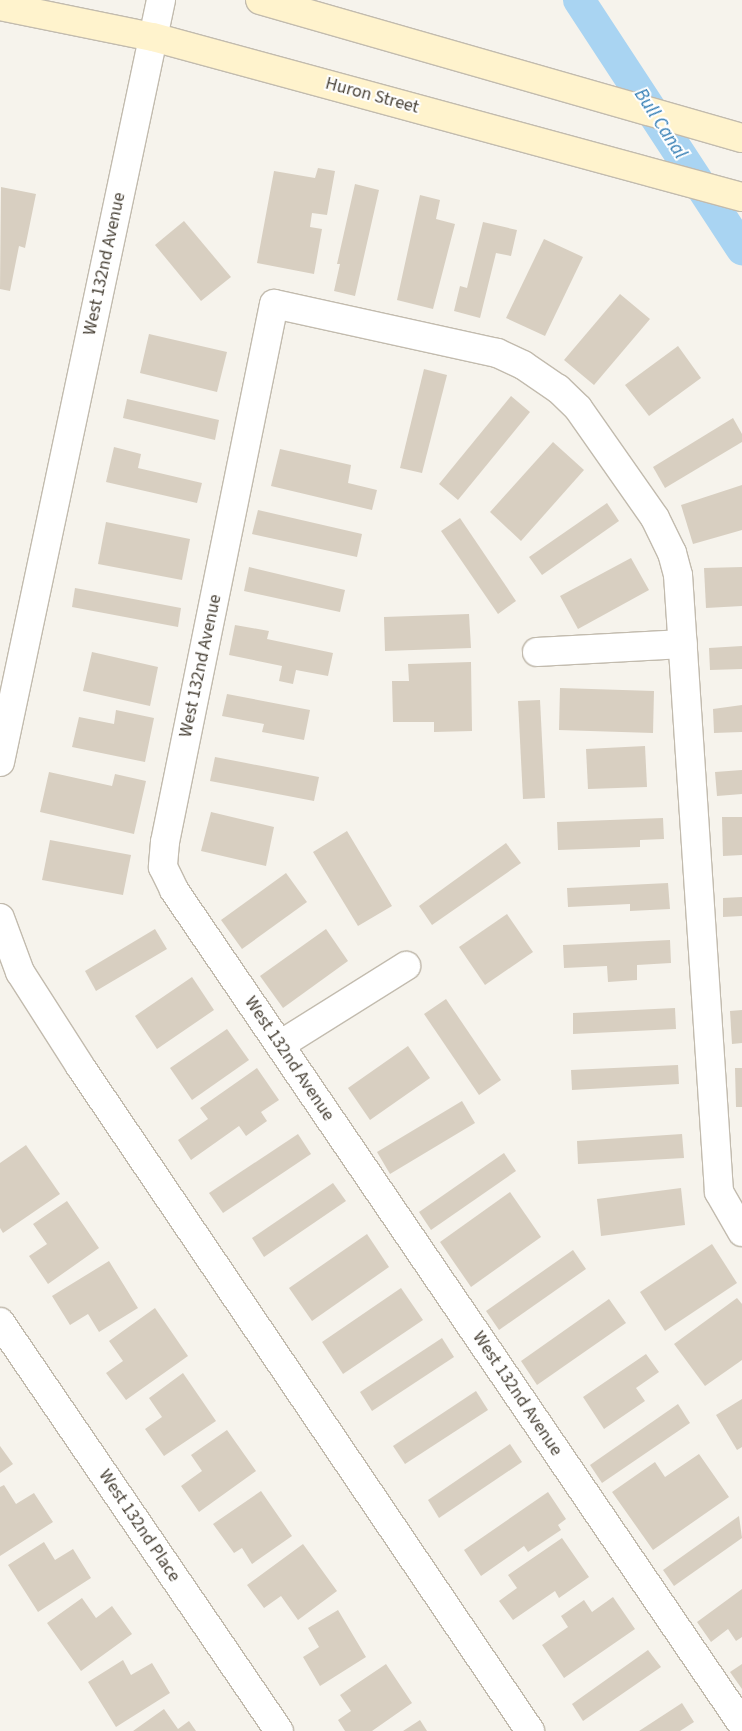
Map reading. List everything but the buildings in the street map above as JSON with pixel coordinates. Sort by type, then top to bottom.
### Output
[{"type":"main road","points":[[260,0],[737,136]]},
{"type":"main road","name":"Huron Street","points":[[0,6],[153,37],[742,197]]},
{"type":"street","name":"West 132nd Avenue","points":[[0,762],[161,0]]},
{"type":"street","name":"West 132nd Avenue","points":[[683,644],[678,575],[668,544],[655,518],[602,438],[558,389],[524,366],[496,353],[274,304],[164,842],[164,867],[174,890],[742,1724]]},
{"type":"street","points":[[536,652],[683,644],[719,1192],[742,1232]]},
{"type":"street","points":[[0,918],[20,972],[80,1066],[530,1731]]},
{"type":"street","points":[[280,1045],[406,966]]},
{"type":"street","name":"West 132nd Place","points":[[0,1322],[279,1731]]},
{"type":"waterway","name":"Bull Canal","points":[[579,0],[742,249]]}]
